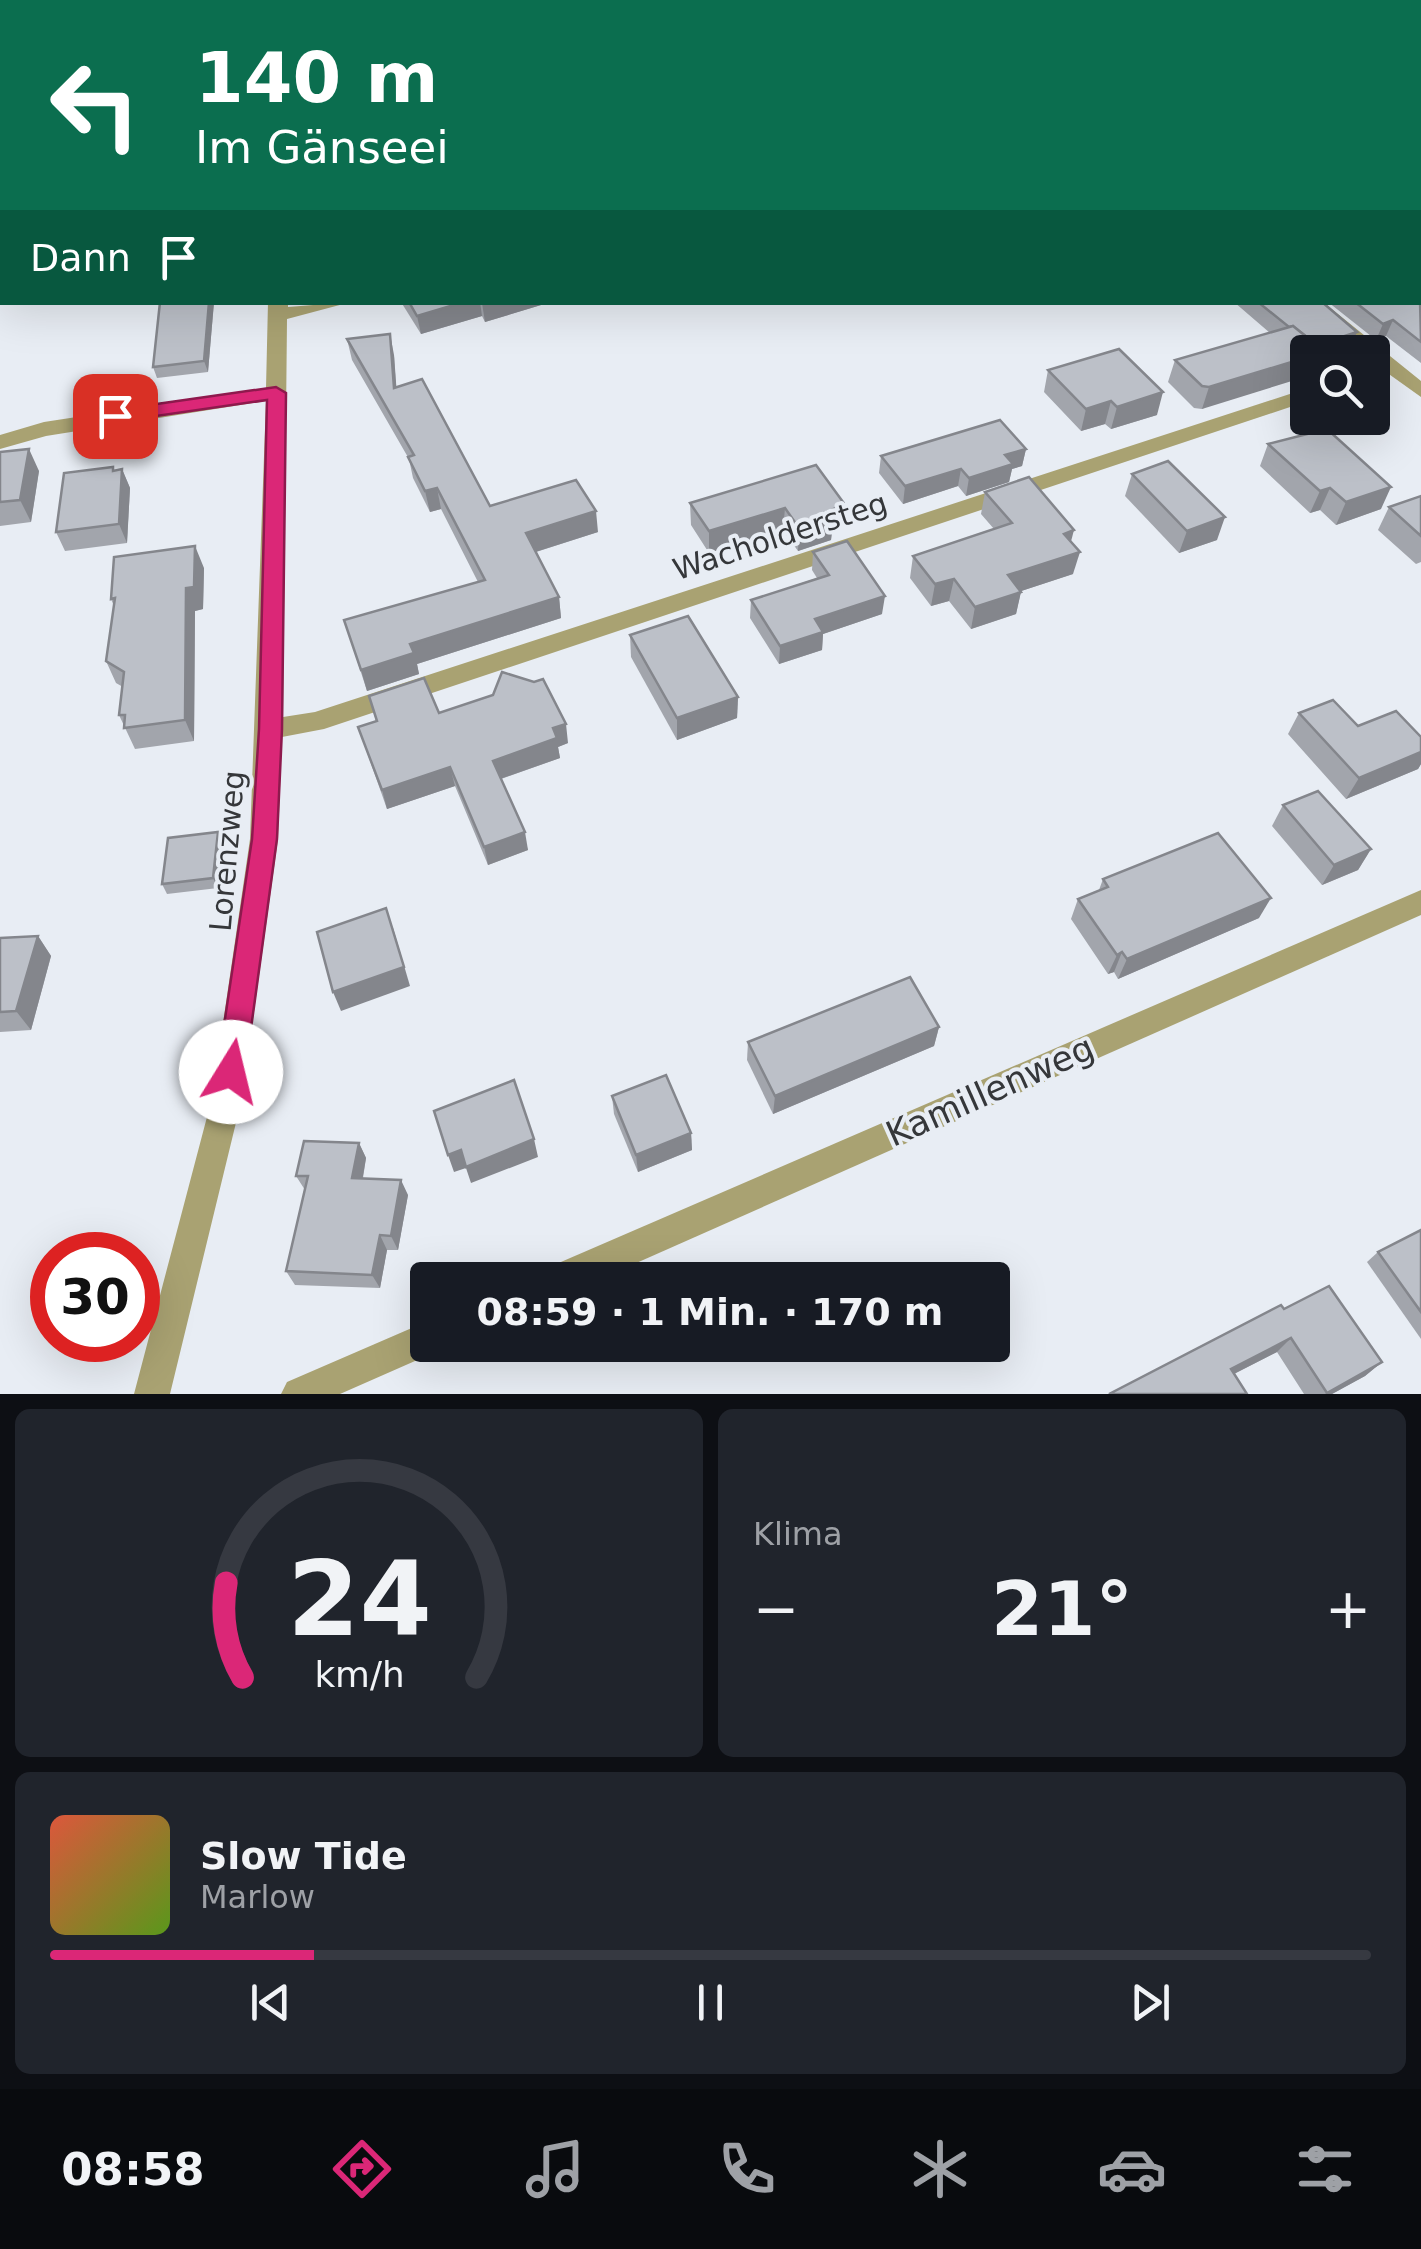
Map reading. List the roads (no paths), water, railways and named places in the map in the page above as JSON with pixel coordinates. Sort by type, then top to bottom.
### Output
[{"type":"street","points":[[278,309],[315,305]]},
{"type":"street","points":[[1313,305],[1345,335]]},
{"type":"street","name":"Lorenzweg","points":[[152,1394],[226,1098],[254,926],[270,729],[278,309]]},
{"type":"street","points":[[1390,374],[1421,391]]},
{"type":"street","points":[[0,442],[44,428],[276,393]]},
{"type":"street","name":"Wacholdersteg","points":[[270,729],[315,722],[1290,400]]},
{"type":"street","name":"Kamillenweg","points":[[600,1262],[1421,902]]},
{"type":"street","points":[[299,1394],[410,1346]]}]
